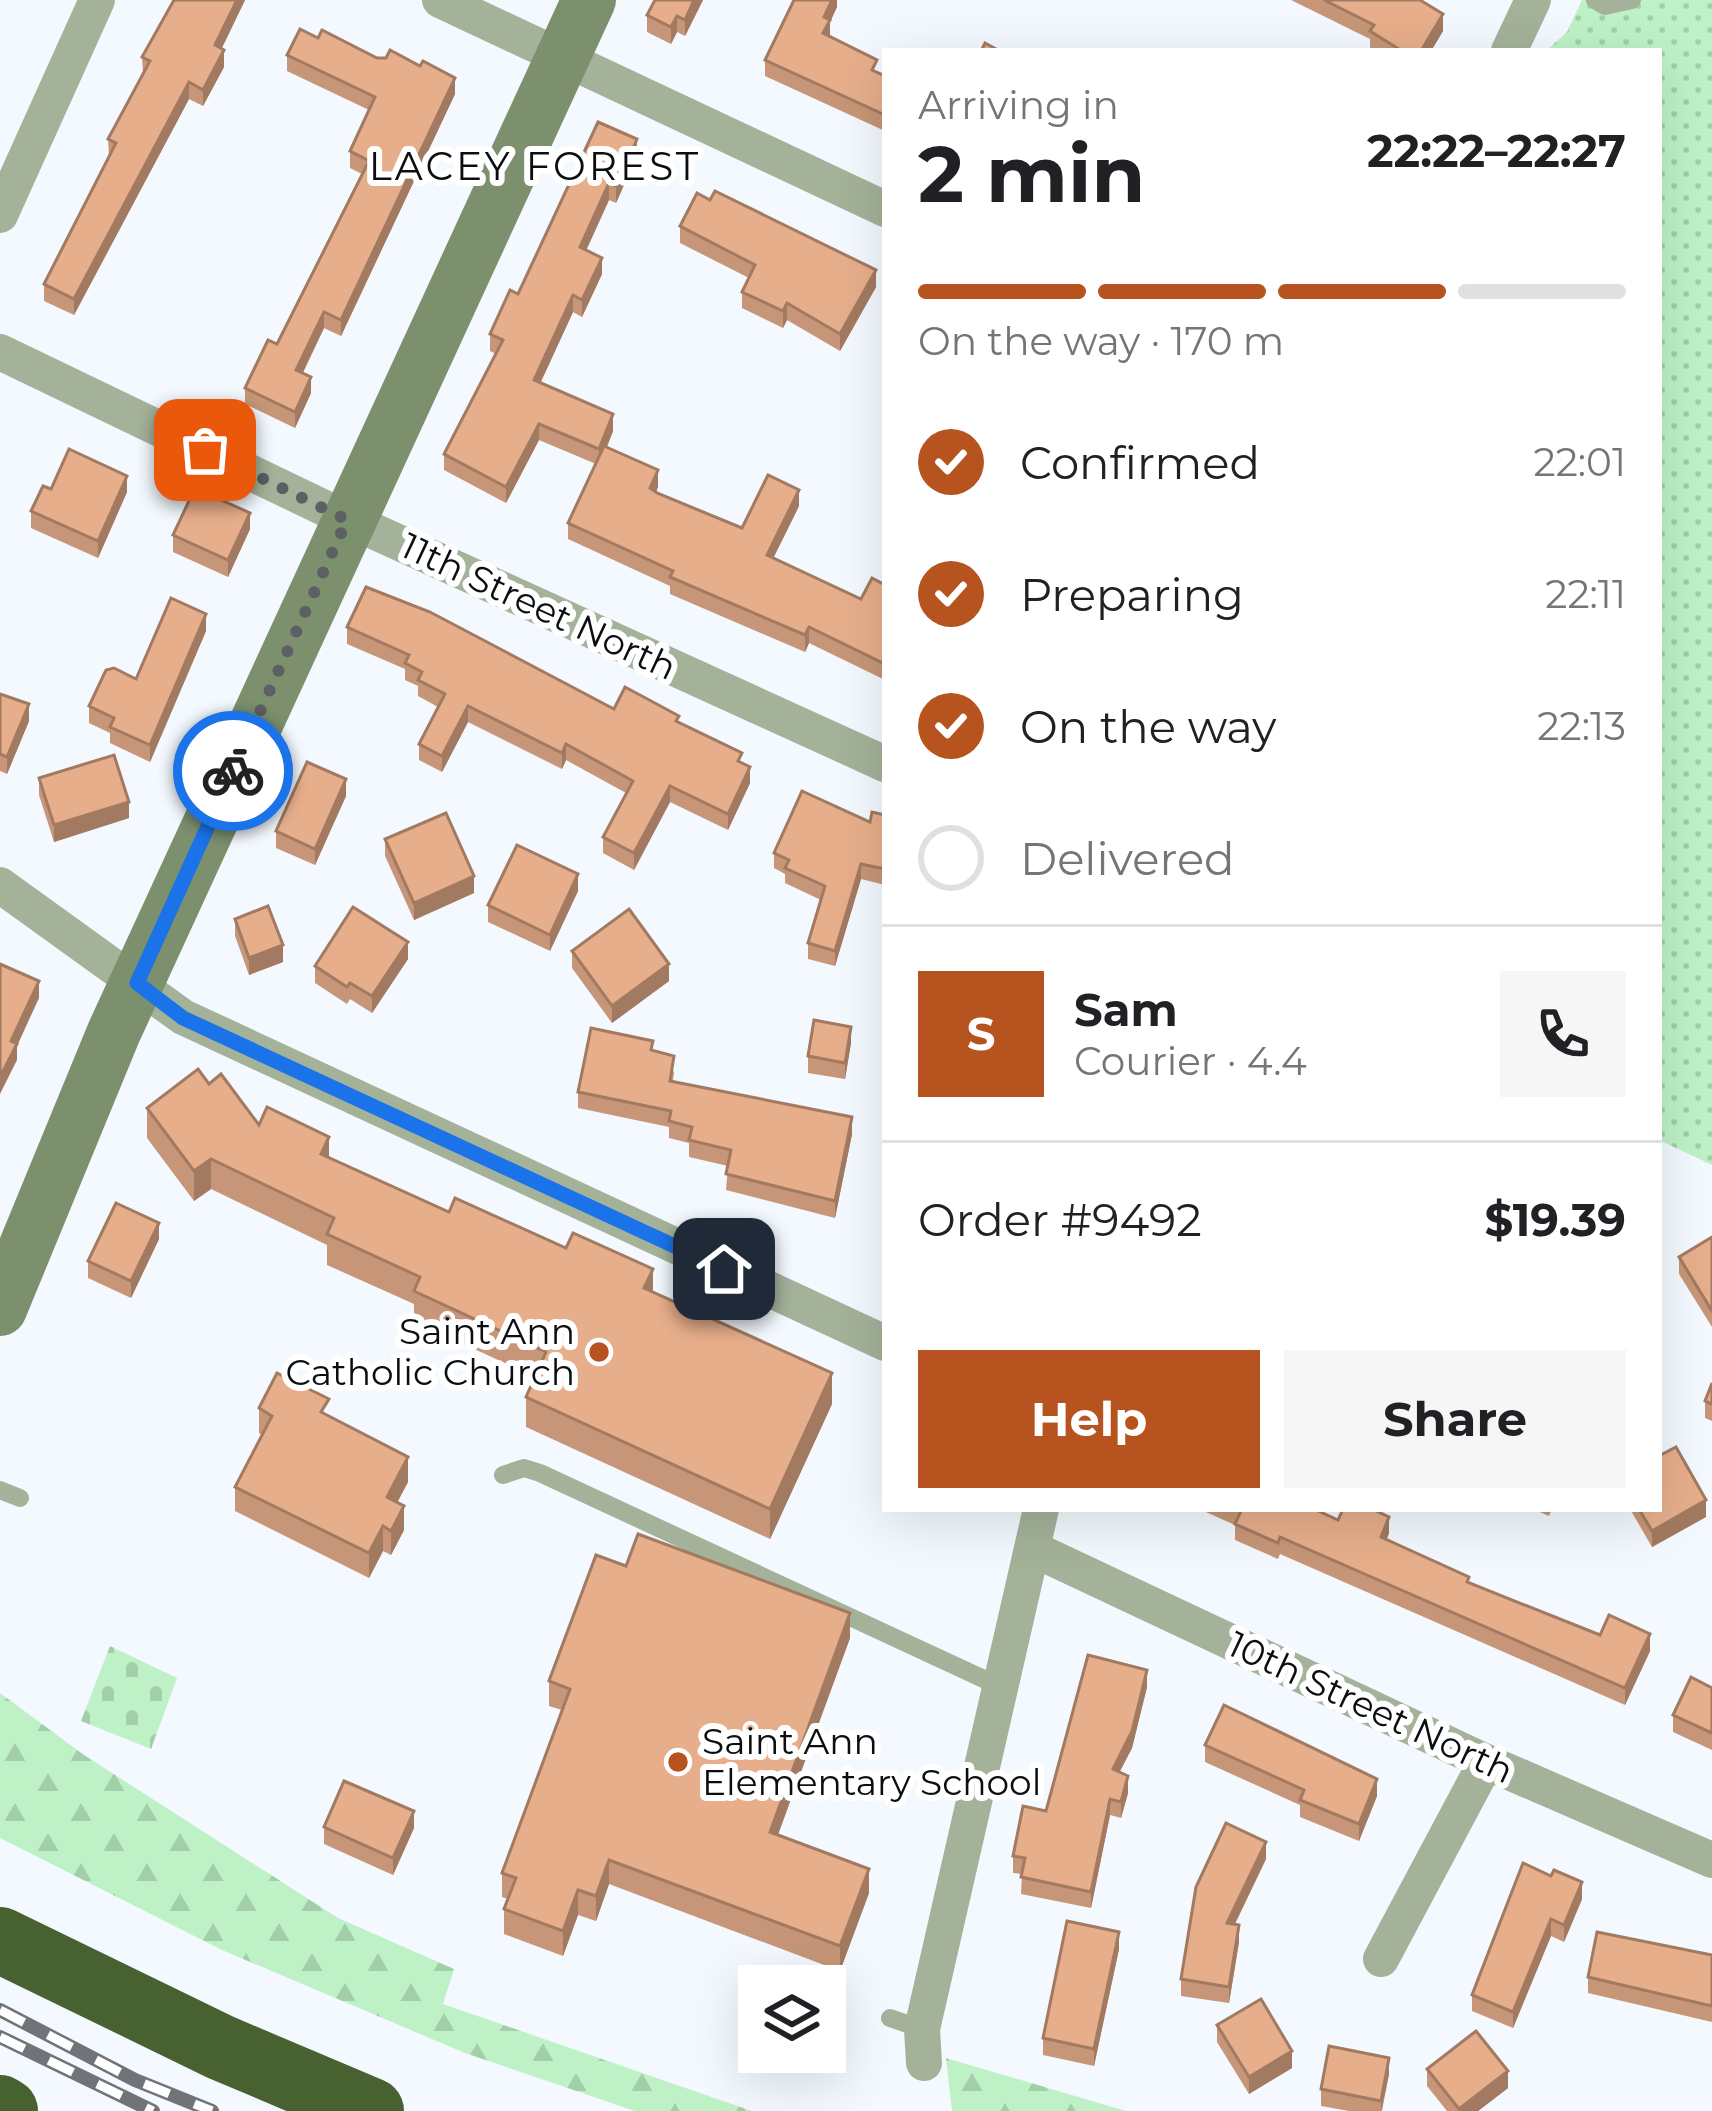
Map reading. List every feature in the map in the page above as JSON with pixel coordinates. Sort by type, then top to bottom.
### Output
[{"type":"highway","points":[[0,1940],[220,2047],[371,2111]]},
{"type":"street","points":[[0,214],[97,0]]},
{"type":"street","points":[[440,0],[882,208]]},
{"type":"street","points":[[0,1309],[137,983],[589,0]]},
{"type":"street","points":[[1509,48],[1533,0]]},
{"type":"street","name":"11th Street North","points":[[0,352],[347,520],[882,763]]},
{"type":"street","points":[[0,885],[183,1018],[882,1342]]},
{"type":"street","points":[[912,2036],[1040,1512]]},
{"type":"street","name":"10th Street North","points":[[1033,1549],[1486,1762],[1712,1860]]},
{"type":"street","points":[[1381,1959],[1486,1762]]},
{"type":"lane","points":[[1595,0],[1605,6],[1632,0]]},
{"type":"lane","points":[[503,1475],[524,1468],[540,1473],[1001,1687]]},
{"type":"lane","points":[[0,1490],[20,1498]]},
{"type":"green space","points":[[1582,0],[1712,0],[1712,1165],[1662,1141],[1662,48],[1549,48],[1567,32]]},
{"type":"green space","points":[[110,1646],[177,1678],[151,1749],[81,1721]]},
{"type":"green space","points":[[0,1693],[84,1755],[338,1918],[454,1969],[443,2004],[752,2111],[635,2111],[465,2053],[222,1950],[0,1838]]},
{"type":"green space","points":[[946,2058],[1126,2111],[952,2111]]},
{"type":"building","points":[[174,0],[237,0],[215,45],[224,50],[203,90],[189,82],[74,299],[44,284],[116,143],[108,139],[150,61],[142,57]]},
{"type":"building","points":[[655,0],[694,0],[685,20],[677,16],[671,27],[647,15]]},
{"type":"building","points":[[794,0],[832,0],[823,33],[877,60],[872,70],[882,75],[882,114],[765,60]]},
{"type":"building","points":[[1324,0],[1420,0],[1443,14],[1423,48],[1397,48],[1370,31],[1374,25]]},
{"type":"building","points":[[300,29],[318,38],[322,30],[377,58],[386,58],[390,50],[455,78],[341,320],[324,312],[296,370],[311,377],[295,412],[245,388],[268,340],[277,344],[369,161],[350,151],[375,97],[287,55]]},
{"type":"building","points":[[598,122],[637,139],[616,186],[609,183],[580,247],[602,258],[582,300],[573,295],[534,380],[613,414],[599,449],[539,424],[506,487],[444,454],[503,340],[490,334],[510,290],[518,294]]},
{"type":"building","points":[[715,191],[876,270],[840,334],[787,303],[783,311],[742,292],[755,265],[680,226],[697,193],[710,200]]},
{"type":"building","points":[[604,446],[658,470],[650,488],[657,493],[742,528],[768,475],[799,490],[767,555],[861,599],[872,578],[882,583],[882,663],[809,627],[805,635],[670,577],[673,571],[568,523]]},
{"type":"building","points":[[69,449],[127,476],[98,541],[31,511],[43,486],[51,489]]},
{"type":"building","points":[[195,488],[250,513],[228,560],[173,535]]},
{"type":"building","points":[[366,587],[430,612],[614,709],[625,687],[679,716],[676,721],[742,753],[738,761],[750,767],[728,814],[670,786],[634,853],[603,837],[633,781],[566,744],[562,753],[468,706],[442,756],[419,744],[445,694],[418,680],[422,672],[405,663],[409,655],[347,627]]},
{"type":"building","points":[[171,598],[206,614],[150,745],[110,727],[114,718],[89,706],[106,670],[114,668],[136,679]]},
{"type":"building","points":[[0,694],[29,704],[7,757],[0,754]]},
{"type":"building","points":[[114,755],[129,802],[54,825],[39,778]]},
{"type":"building","points":[[307,762],[346,779],[315,849],[276,831]]},
{"type":"building","points":[[802,791],[870,822],[872,812],[882,814],[882,868],[861,864],[835,951],[808,943],[825,886],[785,868],[789,860],[774,853]]},
{"type":"building","points":[[446,813],[474,876],[414,903],[385,839]]},
{"type":"building","points":[[517,845],[578,874],[550,935],[488,905]]},
{"type":"building","points":[[268,906],[283,945],[249,958],[235,919]]},
{"type":"building","points":[[353,907],[408,942],[372,996],[350,983],[347,987],[315,966]]},
{"type":"building","points":[[629,909],[669,964],[612,1006],[572,951]]},
{"type":"building","points":[[0,964],[39,981],[0,1077]]},
{"type":"building","points":[[814,1020],[851,1027],[845,1063],[808,1056]]},
{"type":"building","points":[[591,1028],[653,1041],[651,1050],[674,1056],[670,1081],[852,1117],[835,1201],[726,1174],[731,1150],[689,1140],[692,1127],[669,1121],[671,1111],[578,1092]]},
{"type":"building","name":"Saint Ann Catholic Church","points":[[198,1069],[209,1084],[221,1074],[259,1125],[267,1107],[329,1137],[321,1154],[449,1212],[455,1198],[566,1248],[573,1233],[653,1269],[644,1288],[832,1373],[770,1509],[526,1397],[546,1352],[414,1291],[420,1277],[327,1234],[334,1218],[211,1159],[194,1171],[147,1108]]},
{"type":"building","points":[[116,1203],[159,1223],[131,1281],[88,1261]]},
{"type":"building","points":[[1712,1237],[1712,1311],[1679,1257]]},
{"type":"building","points":[[277,1373],[329,1399],[321,1412],[408,1457],[387,1497],[404,1506],[391,1531],[383,1526],[369,1553],[235,1487],[272,1416],[259,1408]]},
{"type":"building","points":[[1676,1447],[1706,1500],[1652,1531],[1641,1512],[1662,1512],[1662,1454]]},
{"type":"building","points":[[1241,1512],[1321,1512],[1338,1520],[1342,1512],[1378,1512],[1389,1517],[1381,1537],[1469,1577],[1467,1582],[1600,1635],[1609,1615],[1650,1634],[1625,1688],[1280,1537],[1278,1543],[1235,1524]]},
{"type":"building","name":"Saint Ann Elementary School","points":[[638,1534],[850,1613],[770,1832],[869,1869],[840,1946],[609,1860],[596,1896],[578,1890],[563,1931],[504,1909],[516,1878],[502,1873],[570,1689],[549,1681],[596,1555],[626,1566]]},
{"type":"building","points":[[1088,1655],[1147,1670],[1132,1731],[1113,1769],[1128,1776],[1121,1802],[1110,1799],[1091,1892],[1021,1877],[1025,1858],[1013,1856],[1023,1806],[1046,1811]]},
{"type":"building","points":[[1691,1677],[1712,1688],[1712,1733],[1673,1715]]},
{"type":"building","points":[[1224,1705],[1377,1779],[1359,1824],[1300,1800],[1304,1790],[1205,1745]]},
{"type":"building","points":[[344,1781],[414,1811],[393,1858],[324,1827]]},
{"type":"building","points":[[1226,1823],[1266,1842],[1227,1923],[1239,1925],[1229,1987],[1181,1979],[1196,1887]]},
{"type":"building","points":[[1523,1863],[1551,1876],[1554,1870],[1582,1882],[1564,1925],[1551,1919],[1513,2012],[1472,1995]]},
{"type":"building","points":[[1067,1921],[1119,1932],[1094,2049],[1043,2038]]},
{"type":"building","points":[[1597,1932],[1712,1955],[1712,2006],[1588,1977]]},
{"type":"building","points":[[1261,1999],[1292,2051],[1249,2077],[1217,2025]]},
{"type":"building","points":[[1476,2031],[1508,2071],[1459,2109],[1427,2069]]},
{"type":"building","points":[[1329,2046],[1389,2058],[1381,2101],[1321,2089]]},
{"type":"railway","points":[[0,2010],[135,2080],[212,2111]]},
{"type":"railway","points":[[0,2037],[153,2111]]},
{"type":"way so far","points":[[205,450],[347,520],[233,771]]},
{"type":"place","name":"Saint Ann Catholic Church","points":[[599,1352]]},
{"type":"place","name":"Saint Ann Elementary School","points":[[678,1762]]},
{"type":"district","name":"LACEY FOREST","points":[[535,166]]},
{"type":"route","points":[[233,771],[137,983],[183,1018],[724,1269]]}]
